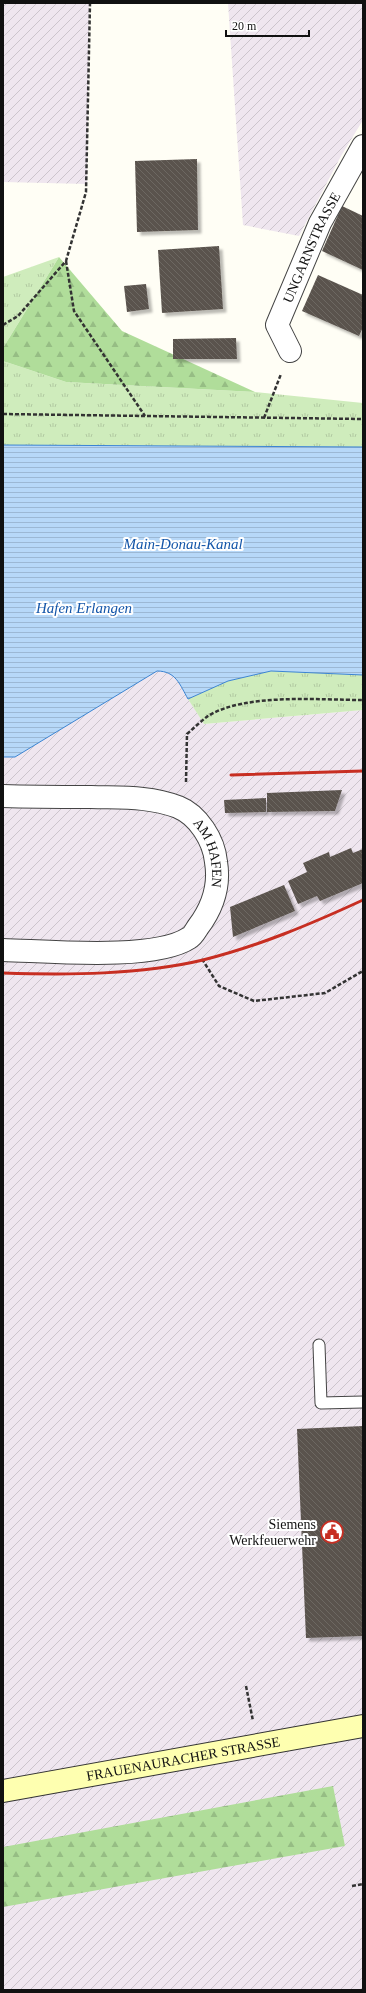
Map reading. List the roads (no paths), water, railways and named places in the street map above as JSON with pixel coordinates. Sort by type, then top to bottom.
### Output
[{"type":"main road","name":"FRAUENAURACHER STRASSE","points":[[3,1791],[363,1726]]},
{"type":"street","name":"UNGARNSTRASSE","points":[[290,351],[277,325],[320,224],[363,146]]},
{"type":"street","name":"AM HAFEN","points":[[3,796],[151,798],[180,808],[197,821],[211,842],[218,875],[218,882],[213,901],[202,922],[190,938],[171,946],[151,950],[109,952],[3,950]]},
{"type":"lane","points":[[319,1345],[321,1403],[363,1402]]},
{"type":"water","points":[[3,445],[363,447],[363,675],[271,671],[228,681],[188,699],[180,684],[173,676],[169,673],[157,671],[15,757],[3,757]]},
{"type":"railway","points":[[231,775],[363,771]]},
{"type":"railway","points":[[3,973],[104,973],[154,969],[179,965],[203,960],[265,941],[324,918],[363,900]]},
{"type":"place","name":"Siemens Werkfeuerwehr","points":[[332,1532]]},
{"type":"water label","name":"Main-Donau-Kanal","points":[[183,544]]},
{"type":"water label","name":"Hafen Erlangen","points":[[84,608]]}]
